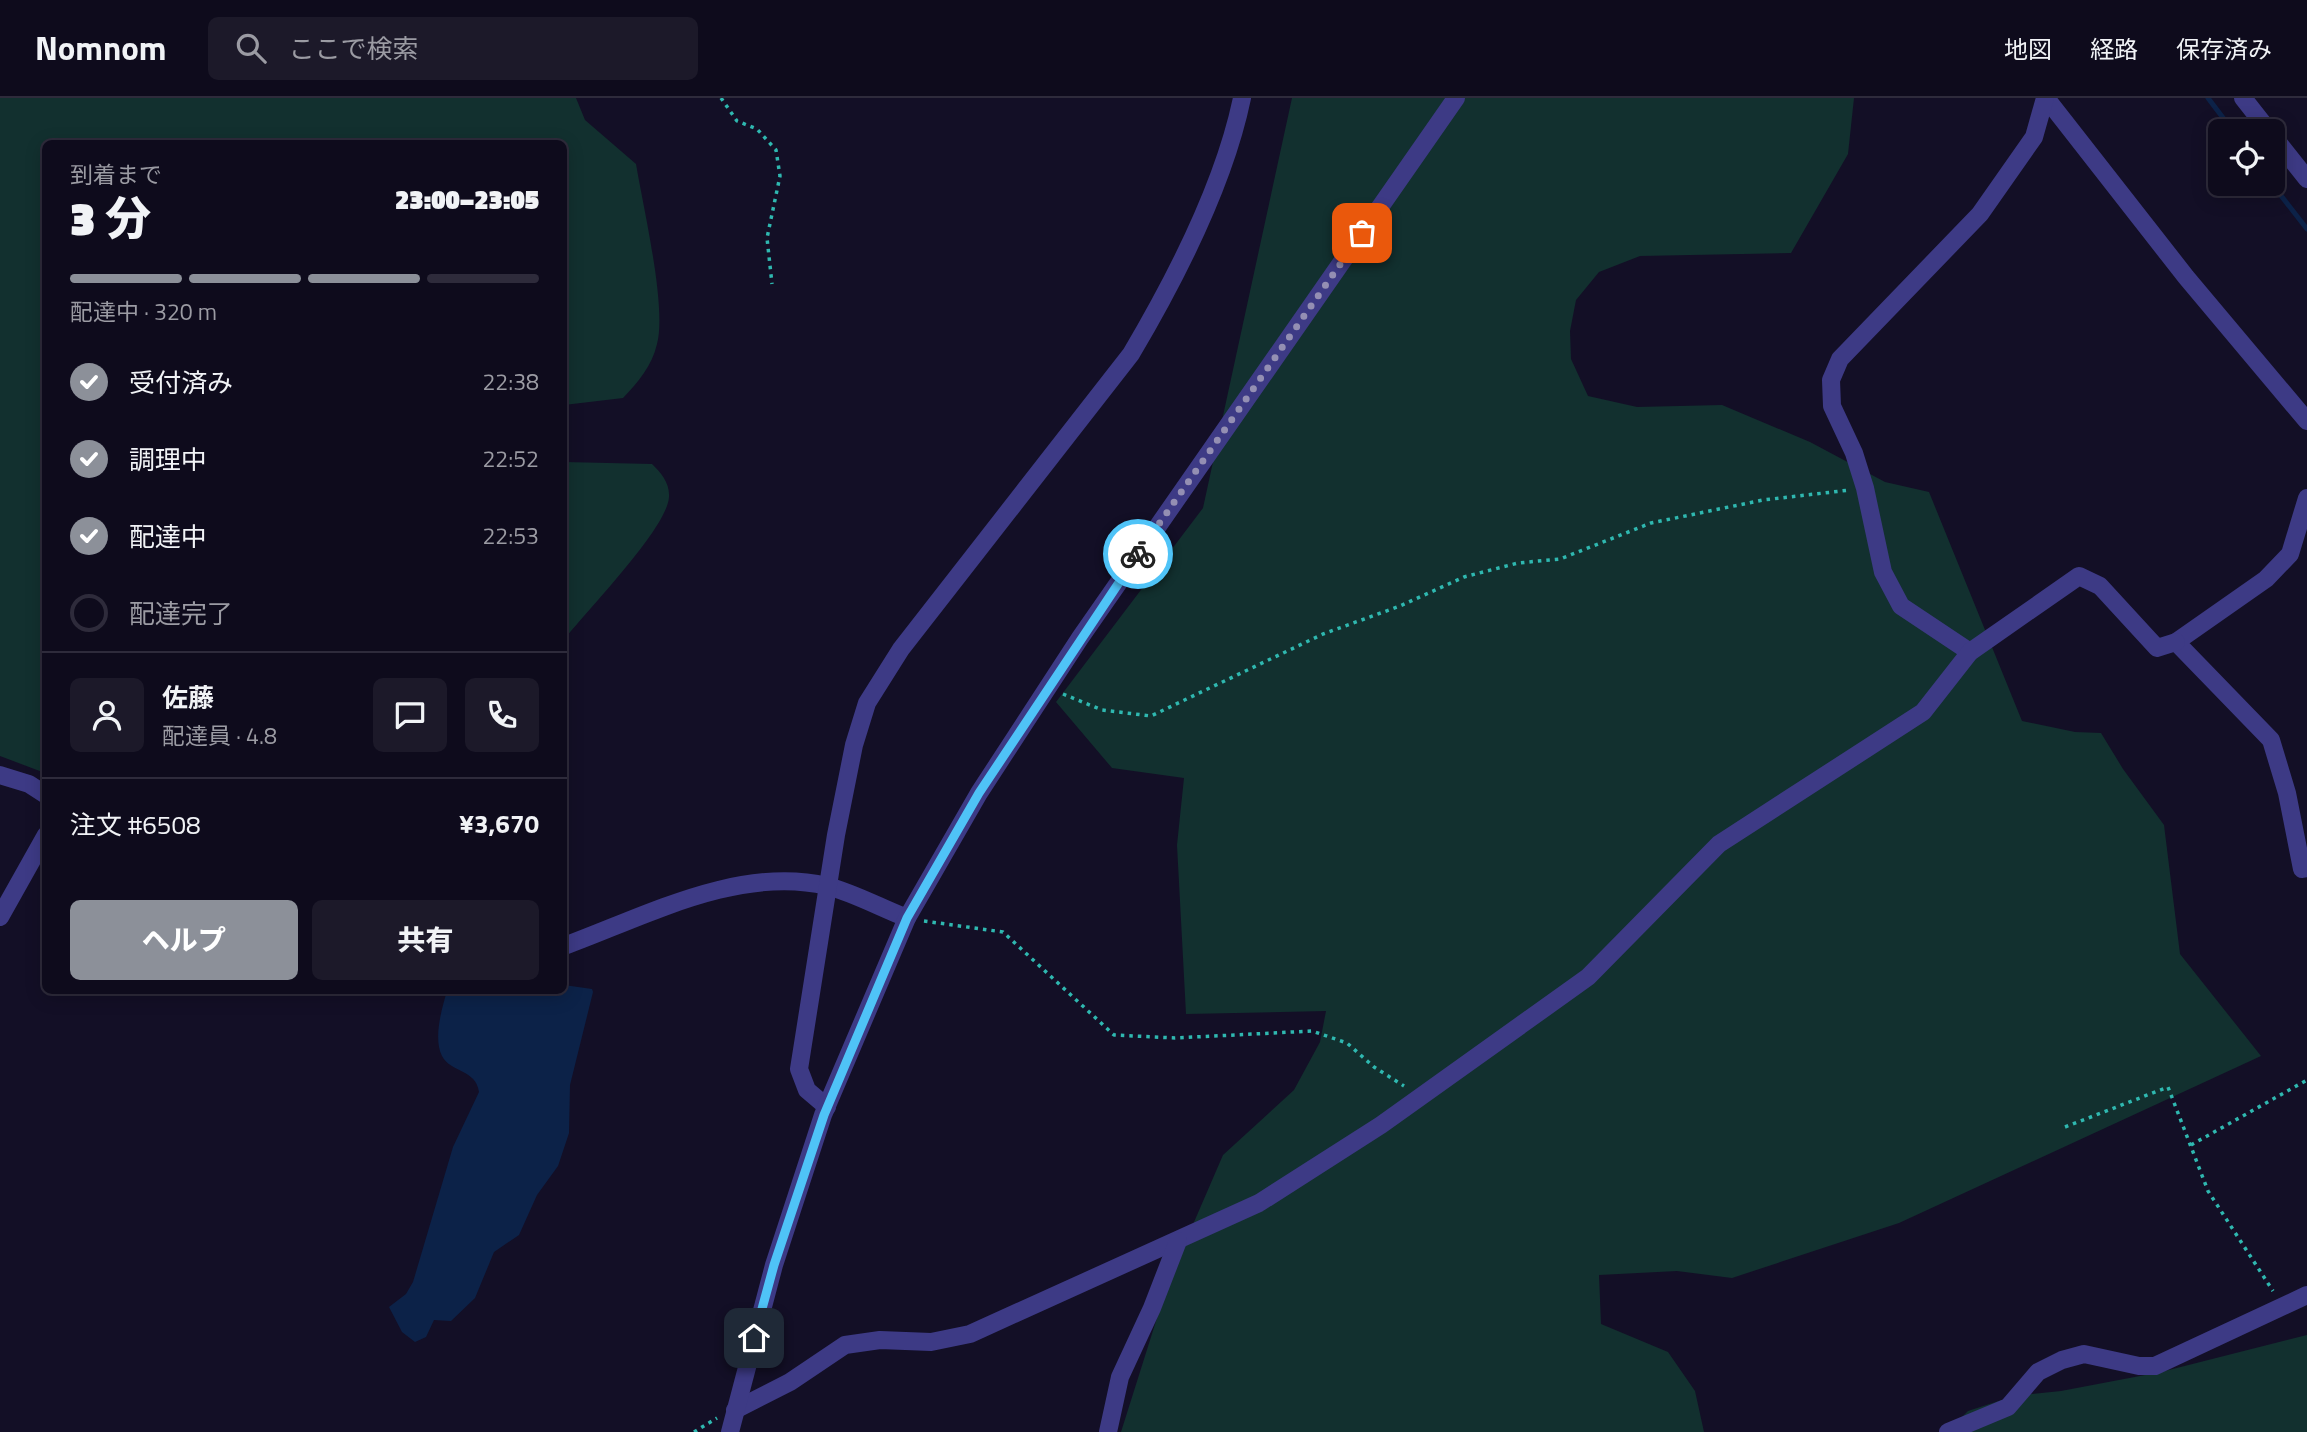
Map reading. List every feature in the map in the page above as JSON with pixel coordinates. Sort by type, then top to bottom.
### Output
[{"type":"street","points":[[827,1107],[807,1090],[799,1069],[854,745],[867,703],[901,649],[1131,354],[1162,303],[1213,188],[1242,98]]},
{"type":"street","points":[[730,1432],[774,1265],[827,1107],[907,918],[979,793],[1048,687],[1456,98]]},
{"type":"street","points":[[2045,98],[2186,277],[2307,421]]},
{"type":"street","points":[[1970,652],[1901,606],[1883,572],[1866,488],[1854,453],[1832,406],[1831,380],[1840,359],[1980,214],[2034,137],[2045,98]]},
{"type":"street","points":[[2243,98],[2260,119]]},
{"type":"street","points":[[2285,151],[2307,179]]},
{"type":"street","points":[[735,1410],[790,1382],[845,1345],[880,1340],[931,1342],[970,1334],[1259,1203],[1421,1096],[1588,977],[1719,844],[1923,712],[1970,652],[2079,576],[2100,586],[2157,648],[2176,642],[2266,579],[2290,554],[2307,498]]},
{"type":"street","points":[[2176,642],[2271,740],[2287,793],[2302,869],[2307,868]]},
{"type":"street","points":[[0,775],[29,784],[42,792]]},
{"type":"street","points":[[0,917],[42,842]]},
{"type":"street","points":[[567,945],[694,895],[779,881],[828,886],[907,918]]},
{"type":"street","points":[[1108,1432],[1120,1377],[1153,1308],[1178,1241]]},
{"type":"street","points":[[1948,1432],[2008,1407],[2038,1373],[2062,1360],[2084,1354],[2139,1366],[2155,1366],[2282,1304],[2307,1295]]},
{"type":"path","points":[[721,98],[737,121],[757,129],[776,150],[780,176],[767,238],[772,284]]},
{"type":"path","points":[[1048,687],[1102,710],[1151,716],[1323,634],[1400,606],[1464,577],[1518,563],[1560,559],[1651,523],[1763,500],[1866,488]]},
{"type":"path","points":[[907,918],[1003,932],[1114,1035],[1175,1038],[1312,1031],[1347,1043],[1374,1067],[1421,1096]]},
{"type":"path","points":[[2191,1145],[2307,1080]]},
{"type":"path","points":[[2065,1127],[2168,1087],[2208,1191],[2282,1304]]},
{"type":"green space","points":[[0,98],[576,98],[585,120],[636,164],[657,282],[659,327],[652,359],[623,398],[567,405],[567,140],[42,140],[42,772],[0,756]]},
{"type":"green space","points":[[1292,98],[1854,98],[1848,154],[1791,253],[1640,256],[1599,272],[1576,300],[1570,331],[1571,359],[1588,396],[1637,407],[1722,405],[1810,442],[1885,482],[1929,492],[2022,721],[2075,732],[2101,733],[2123,769],[2164,825],[2180,954],[2261,1056],[1899,1223],[1732,1278],[1677,1271],[1599,1275],[1601,1324],[1668,1352],[1695,1391],[1704,1432],[1121,1432],[1169,1280],[1223,1155],[1294,1090],[1320,1042],[1326,1011],[1186,1014],[1177,845],[1184,778],[1112,768],[1056,702],[1203,508]]},
{"type":"green space","points":[[567,462],[652,464],[662,475],[669,492],[665,511],[624,570],[567,636]]},
{"type":"green space","points":[[2307,1335],[2307,1432],[1947,1432],[1968,1411],[2014,1396],[2061,1391],[2161,1372]]},
{"type":"water","points":[[567,985],[592,989],[593,992],[570,1085],[569,1133],[558,1166],[537,1195],[519,1235],[494,1252],[475,1298],[451,1321],[434,1320],[426,1337],[415,1342],[402,1332],[389,1307],[406,1294],[413,1282],[453,1147],[479,1092],[473,1079],[451,1066],[439,1049],[439,1023],[446,994],[567,994]]},
{"type":"waterway","points":[[2208,98],[2224,119]]},
{"type":"waterway","points":[[2281,196],[2307,229]]},
{"type":"way so far","points":[[1138,554],[1362,233]]},
{"type":"route","points":[[754,1338],[774,1265],[824,1115],[907,918],[979,793],[1138,554]]}]
